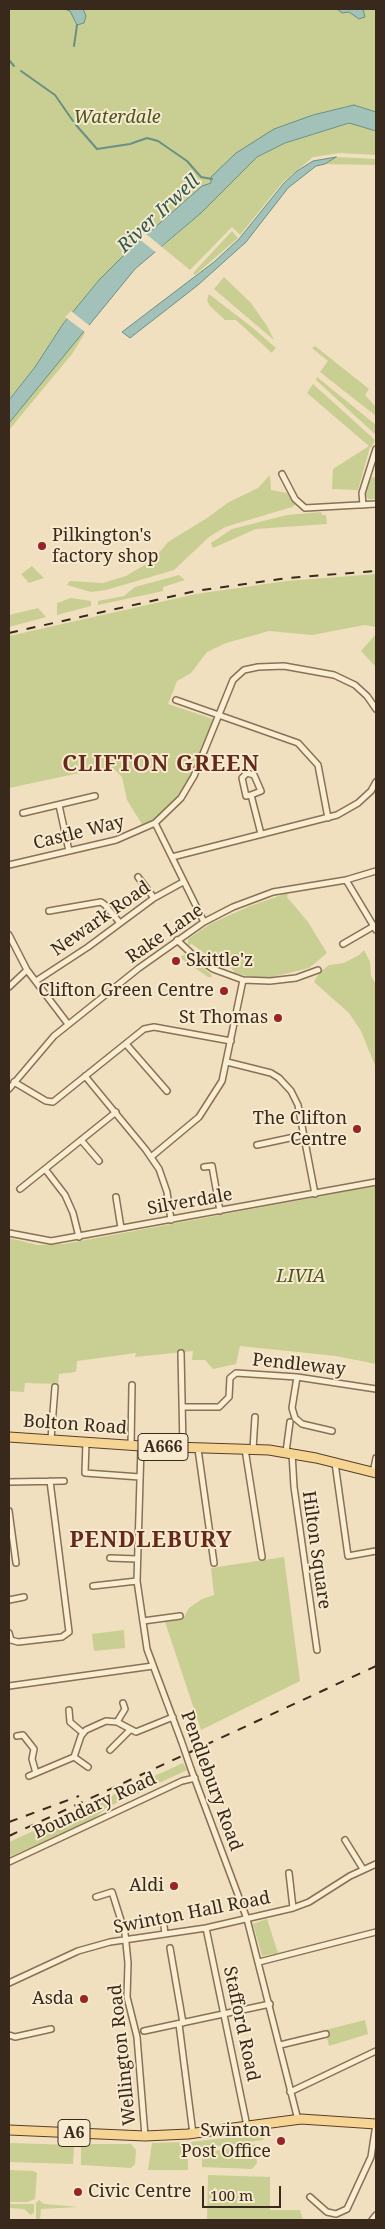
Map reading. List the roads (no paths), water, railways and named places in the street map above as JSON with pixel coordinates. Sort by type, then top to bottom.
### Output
[{"type":"main road","name":"Bolton Road","points":[[9,1437],[132,1446],[289,1452],[375,1473]]},
{"type":"main road","name":"A6","points":[[9,2130],[146,2136],[193,2134],[298,2120],[376,2124]]},
{"type":"street","points":[[363,504],[362,493],[376,449]]},
{"type":"street","points":[[282,474],[295,499],[305,508],[376,504]]},
{"type":"street","points":[[204,922],[155,823],[181,798],[194,776],[233,680],[244,670],[270,666],[318,671],[344,678],[362,690],[376,709]]},
{"type":"street","points":[[176,700],[298,743],[318,765],[328,818]]},
{"type":"street","points":[[247,773],[254,775],[261,792],[251,796],[246,796],[242,778],[247,773]]},
{"type":"street","points":[[172,857],[328,818],[348,810],[358,803],[371,791],[376,782]]},
{"type":"street","points":[[23,813],[95,796]]},
{"type":"street","points":[[251,796],[261,834]]},
{"type":"street","points":[[59,805],[69,852]]},
{"type":"street","name":"Castle Way","points":[[9,865],[116,840],[155,823]]},
{"type":"street","name":"Rake Lane","points":[[9,1089],[42,1048],[68,1024],[204,922],[233,906],[273,892],[346,880],[376,871]]},
{"type":"street","points":[[138,877],[154,898]]},
{"type":"street","points":[[343,944],[375,928],[346,880]]},
{"type":"street","name":"Newark Road","points":[[36,981],[154,898],[183,882]]},
{"type":"street","points":[[49,911],[101,902],[105,904],[120,923]]},
{"type":"street","points":[[9,936],[27,970],[68,1024]]},
{"type":"street","points":[[178,940],[193,955],[213,969],[243,980],[270,981],[296,978],[318,970]]},
{"type":"street","points":[[9,987],[27,970]]},
{"type":"street","points":[[151,1157],[199,1117],[222,1080],[243,980]]},
{"type":"street","points":[[14,1082],[50,1102],[55,1101],[144,1030],[154,1027],[231,1041]]},
{"type":"street","points":[[126,1044],[167,1091]]},
{"type":"street","points":[[227,1062],[271,1073],[285,1083],[298,1105],[315,1194]]},
{"type":"street","points":[[85,1076],[116,1112],[159,1169],[171,1220]]},
{"type":"street","points":[[20,1189],[116,1112]]},
{"type":"street","points":[[257,1145],[304,1135]]},
{"type":"street","points":[[81,1140],[99,1162]]},
{"type":"street","points":[[204,1167],[212,1166],[220,1211]]},
{"type":"street","points":[[46,1169],[65,1195],[73,1213],[79,1237]]},
{"type":"street","name":"Silverdale","points":[[9,1233],[51,1241],[376,1182]]},
{"type":"street","points":[[116,1198],[121,1228]]},
{"type":"street","points":[[181,1353],[183,1448]]},
{"type":"street","name":"Pendleway","points":[[183,1407],[219,1407],[229,1397],[230,1378],[236,1373],[297,1377],[376,1389]]},
{"type":"street","points":[[297,1377],[292,1408],[295,1418],[302,1424],[332,1431]]},
{"type":"street","points":[[132,1385],[132,1446]]},
{"type":"street","points":[[51,1439],[55,1387]]},
{"type":"street","points":[[255,1417],[249,1449],[262,1557]]},
{"type":"street","name":"Hilton Square","points":[[290,1422],[289,1452],[317,1650]]},
{"type":"street","points":[[86,1442],[85,1473],[140,1477]]},
{"type":"street","name":"Pendlebury Road","points":[[141,1446],[137,1581],[147,1649],[247,1919],[298,2120]]},
{"type":"street","points":[[198,1449],[214,1563]]},
{"type":"street","points":[[375,1473],[376,1458]]},
{"type":"street","points":[[334,1463],[348,1556],[376,1551]]},
{"type":"street","points":[[9,1634],[10,1640],[18,1642],[62,1637],[69,1632],[50,1481]]},
{"type":"street","points":[[9,1482],[64,1481]]},
{"type":"street","points":[[9,1511],[16,1562]]},
{"type":"street","points":[[110,1558],[137,1559]]},
{"type":"street","points":[[93,1586],[137,1581]]},
{"type":"street","points":[[9,1600],[24,1597]]},
{"type":"street","points":[[143,1621],[180,1616]]},
{"type":"street","points":[[9,1686],[153,1666]]},
{"type":"street","points":[[117,1722],[125,1709],[123,1703]]},
{"type":"street","points":[[69,1710],[70,1722],[83,1733]]},
{"type":"street","points":[[29,1776],[74,1757],[83,1733],[106,1721],[117,1722],[136,1732],[173,1717]]},
{"type":"street","points":[[110,1750],[130,1730]]},
{"type":"street","points":[[22,1734],[34,1749],[32,1759],[36,1773]]},
{"type":"street","points":[[74,1757],[88,1767]]},
{"type":"street","name":"Boundary Road","points":[[9,1862],[182,1781],[195,1778]]},
{"type":"street","points":[[345,1840],[363,1870]]},
{"type":"street","name":"Swinton Hall Road","points":[[9,1983],[78,1951],[125,1941],[206,1928],[293,1908],[309,1902],[376,1864]]},
{"type":"street","points":[[289,1872],[293,1908]]},
{"type":"street","name":"Wellington Road","points":[[96,1897],[112,1892],[125,1932],[128,1963],[127,1997],[137,2037],[146,2136]]},
{"type":"street","points":[[164,1926],[169,1941]]},
{"type":"street","name":"Stafford Road","points":[[206,1928],[247,2126]]},
{"type":"street","points":[[259,1962],[376,1932]]},
{"type":"street","points":[[170,1948],[181,2023],[193,2134]]},
{"type":"street","points":[[144,2031],[270,2004]]},
{"type":"street","points":[[9,2035],[15,2037],[51,2029]]},
{"type":"street","points":[[280,2045],[326,2034]]},
{"type":"street","points":[[290,2092],[376,2051]]},
{"type":"street","points":[[310,2197],[327,2212],[336,2214],[347,2209],[371,2157],[376,2124]]},
{"type":"street","points":[[372,2220],[376,2216]]},
{"type":"water","points":[[64,9],[83,9],[86,16],[84,23],[77,25],[70,11]]},
{"type":"water","points":[[337,9],[363,9],[365,17],[359,19],[349,12],[342,13]]},
{"type":"water","points":[[354,105],[376,112],[376,131],[349,123],[285,143],[257,157],[201,213],[135,269],[9,423],[9,400],[35,367],[63,324],[99,280],[127,252],[202,186],[211,183],[211,177],[236,153],[274,129],[313,115]]},
{"type":"water","points":[[336,157],[325,164],[316,166],[288,188],[246,242],[198,285],[130,338],[122,332],[214,262],[239,239],[284,183],[297,171],[313,161]]},
{"type":"waterway","points":[[74,46],[77,25]]},
{"type":"waterway","points":[[9,60],[14,66]]},
{"type":"waterway","points":[[21,71],[55,95],[73,121]]},
{"type":"waterway","name":"River Irwell","points":[[76,125],[97,149],[130,144],[147,138],[158,141],[187,161],[201,177],[212,179]]},
{"type":"railway","points":[[9,633],[196,591],[287,578],[376,571]]},
{"type":"railway","points":[[9,1836],[376,1666]]},
{"type":"railway","points":[[9,1822],[79,1796]]},
{"type":"place","name":"Pilkington's factory shop","points":[[42,546]]},
{"type":"place","name":"Skittle'z","points":[[176,961]]},
{"type":"place","name":"Clifton Green Centre","points":[[224,991]]},
{"type":"place","name":"St Thomas","points":[[278,1018]]},
{"type":"place","name":"The Clifton Centre","points":[[357,1129]]},
{"type":"place","name":"Aldi","points":[[174,1886]]},
{"type":"place","name":"Asda","points":[[84,1999]]},
{"type":"place","name":"Swinton Post Office","points":[[281,2141]]},
{"type":"place","name":"Civic Centre","points":[[78,2192]]},
{"type":"district","name":"CLIFTON GREEN","points":[[161,765]]},
{"type":"district","name":"PENDLEBURY","points":[[151,1541]]},
{"type":"park label","name":"Waterdale","points":[[117,118]]},
{"type":"park label","name":"LIVIA","points":[[301,1277]]}]
